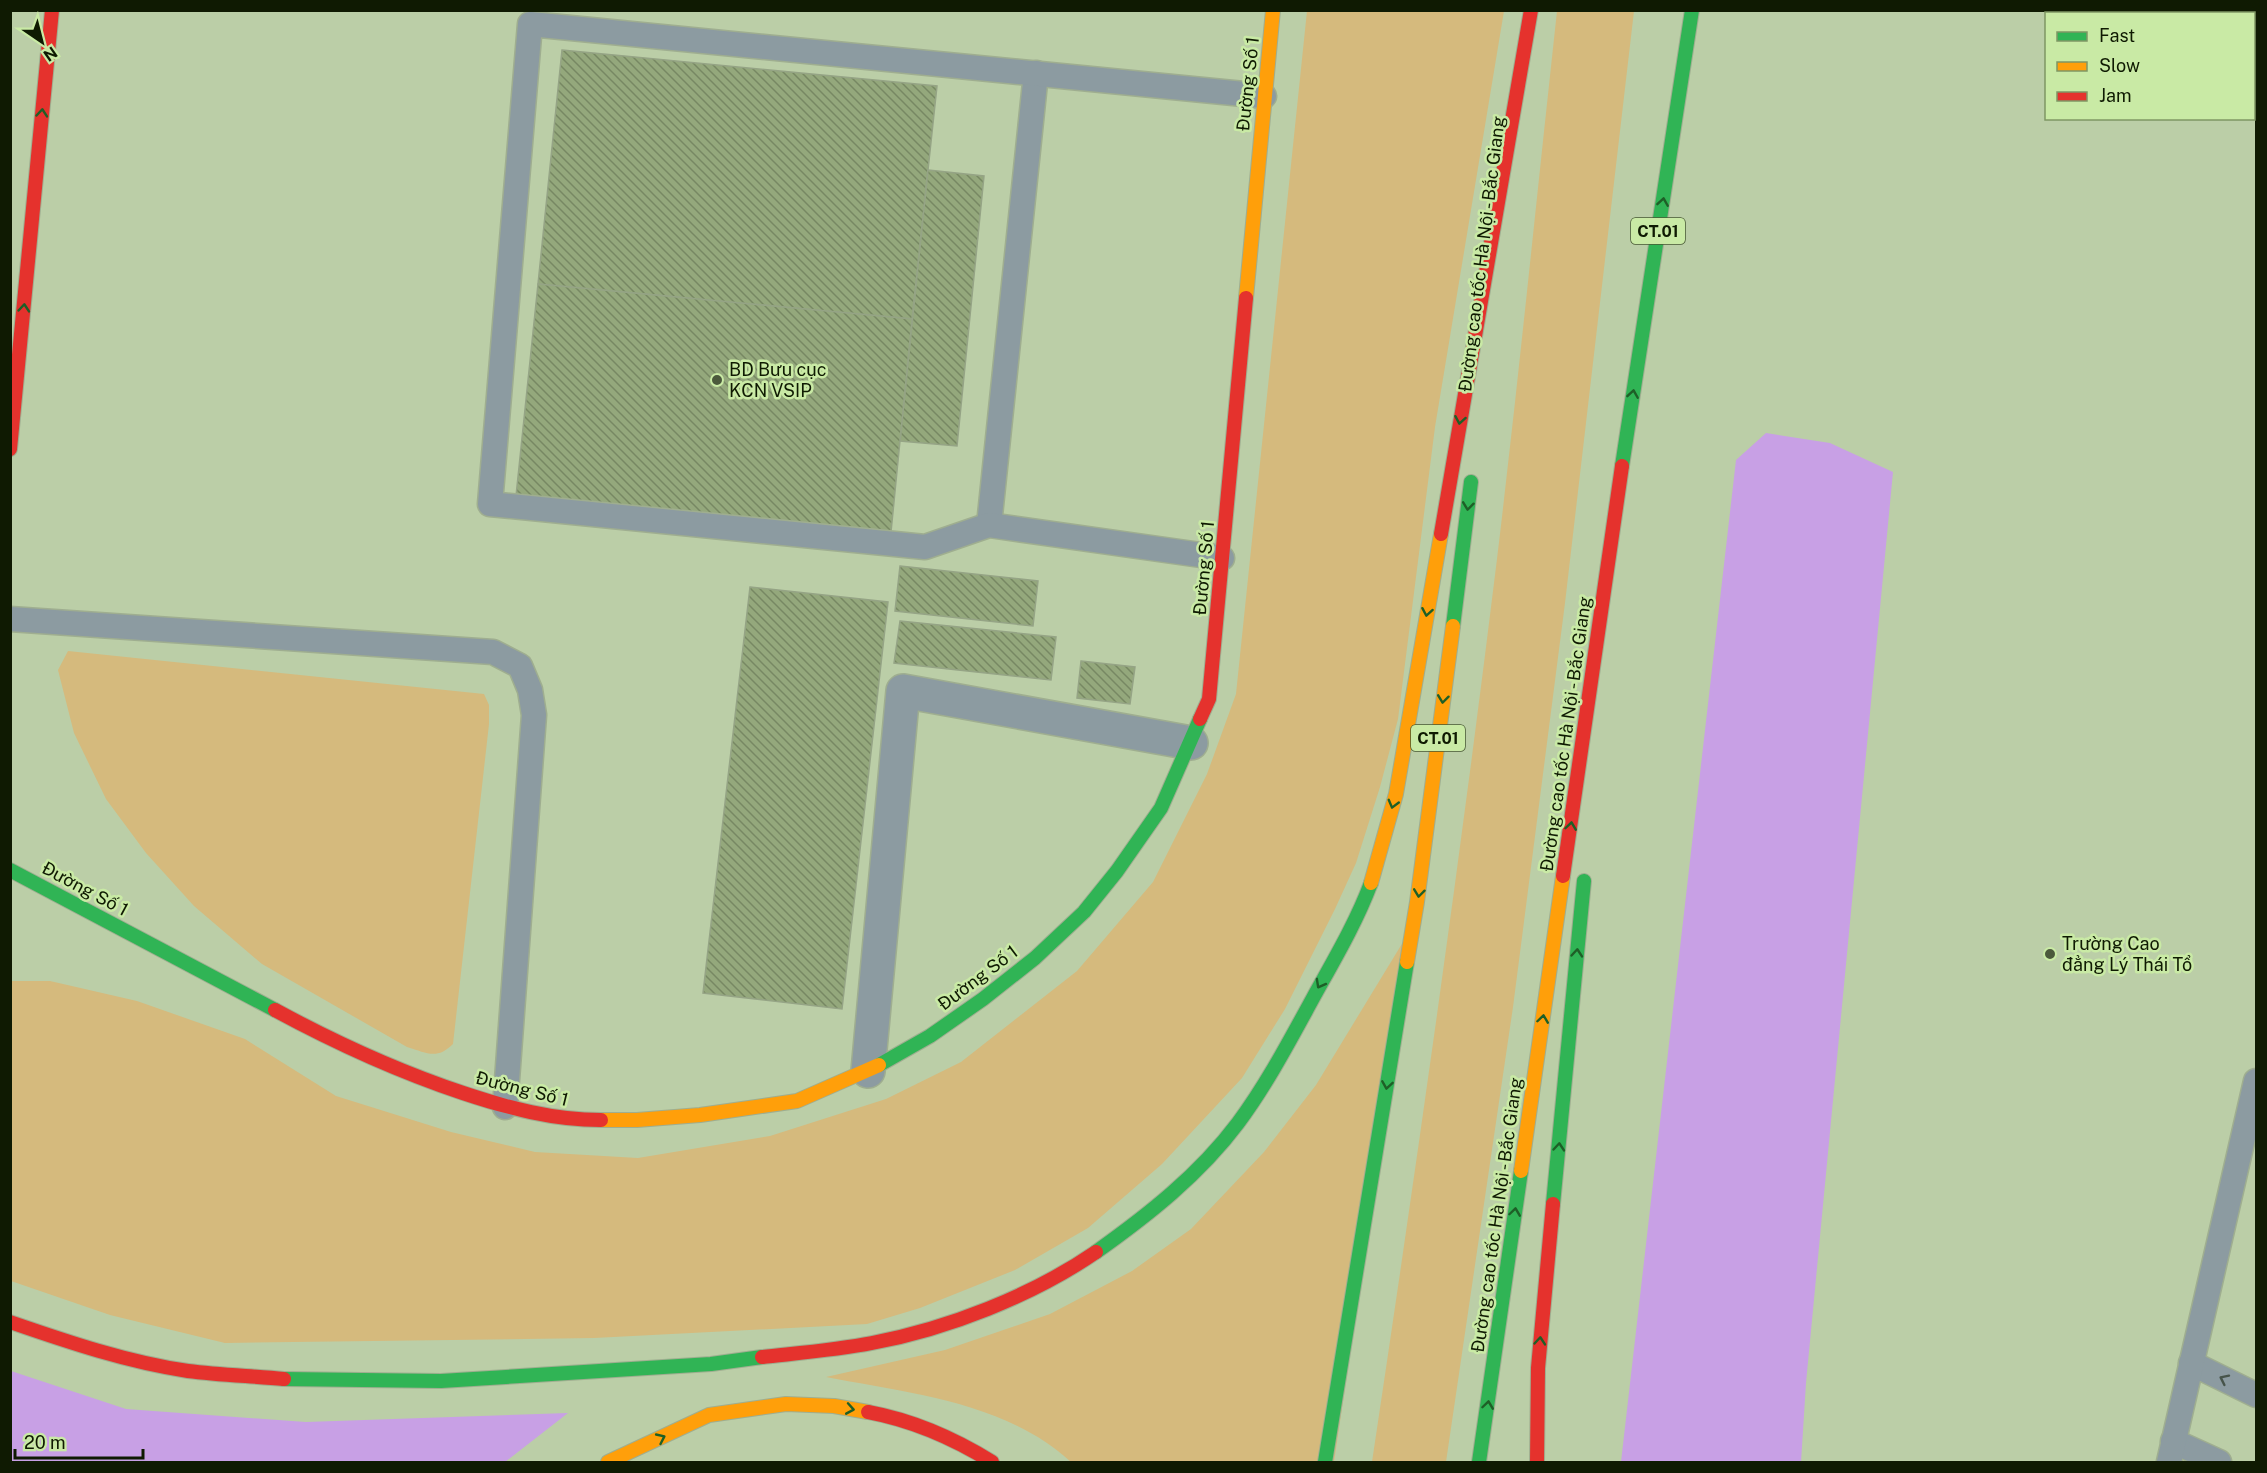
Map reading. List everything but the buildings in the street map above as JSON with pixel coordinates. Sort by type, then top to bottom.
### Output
[{"type":"main road","points":[[10,449],[52,10]]},
{"type":"main road","name":"Đường Số 1","points":[[10,870],[334,1042],[411,1076],[506,1107],[572,1120],[637,1120],[700,1115],[797,1101],[868,1071],[930,1036],[983,999],[1035,958],[1084,912],[1117,871],[1161,808],[1209,699],[1273,10]]},
{"type":"main road","points":[[10,1322],[84,1347],[145,1363],[188,1371],[295,1380],[441,1381],[711,1364],[872,1343],[933,1327],[996,1305],[1078,1264],[1168,1198],[1237,1124],[1271,1074],[1359,915],[1375,873],[1398,783],[1531,10]]},
{"type":"main road","name":"Đường cao tốc Hà Nội - Bắc Giang","points":[[1492,320],[1531,10]]},
{"type":"main road","name":"Đường cao tốc Hà Nội - Bắc Giang","points":[[1479,1462],[1624,452],[1692,10]]},
{"type":"main road","points":[[1597,738],[1624,452]]},
{"type":"main road","name":"CT.01","points":[[1325,1462],[1417,902],[1472,474]]},
{"type":"main road","points":[[1537,1462],[1538,1368],[1585,868]]},
{"type":"main road","points":[[608,1462],[709,1415],[786,1404],[834,1406],[879,1414],[924,1428],[992,1462]]},
{"type":"street","points":[[868,1071],[903,691],[1191,743]]},
{"type":"lane","points":[[1222,558],[989,525],[925,547],[490,504],[530,24],[1264,96]]},
{"type":"lane","points":[[989,525],[1036,73]]},
{"type":"lane","points":[[10,619],[493,652],[520,666],[531,690],[534,715],[506,1107]]},
{"type":"lane","points":[[2219,1462],[2171,1452],[2256,1081]]},
{"type":"lane","points":[[2191,1363],[2256,1395]]},
{"type":"shaded area","points":[[1307,11],[1504,11],[1435,427],[1398,719],[1380,787],[1356,863],[1285,1009],[1242,1078],[1162,1164],[1088,1228],[1015,1270],[920,1308],[867,1324],[594,1338],[225,1343],[110,1315],[11,1281],[11,981],[50,981],[137,1001],[245,1039],[336,1096],[451,1132],[535,1152],[638,1158],[770,1136],[886,1099],[961,1062],[1077,971],[1153,882],[1207,774],[1236,694]]},
{"type":"shaded area","points":[[1557,11],[1634,11],[1565,603],[1513,1007],[1446,1462],[1372,1462],[1438,1011],[1483,672],[1513,422]]},
{"type":"shaded area","points":[[1766,433],[1830,443],[1893,472],[1806,1383],[1801,1462],[1621,1462],[1736,460]]},
{"type":"shaded area","points":[[68,651],[484,694],[489,705],[489,724],[453,1044],[437,1054],[407,1047],[262,964],[194,906],[146,853],[106,799],[74,733],[58,670]]},
{"type":"shaded area","points":[[1414,924],[1334,1462],[1071,1462],[1045,1442],[987,1413],[923,1395],[826,1377],[945,1350],[1050,1314],[1132,1271],[1191,1229],[1264,1152],[1316,1085]]},
{"type":"shaded area","points":[[11,1371],[126,1409],[306,1422],[568,1413],[505,1462],[11,1462]]},
{"type":"traffic: fast","points":[[1622,466],[1692,10]]},
{"type":"traffic: fast","points":[[1453,626],[1471,482]]},
{"type":"traffic: fast","points":[[879,1065],[930,1036],[983,999],[1035,958],[1084,912],[1117,871],[1161,808],[1200,719]]},
{"type":"traffic: fast","points":[[10,870],[275,1010]]},
{"type":"traffic: fast","points":[[1553,1204],[1584,881]]},
{"type":"traffic: fast","points":[[1096,1252],[1135,1224],[1190,1177],[1238,1123],[1296,1030],[1352,927],[1371,883]]},
{"type":"traffic: fast","points":[[1325,1462],[1407,962]]},
{"type":"traffic: fast","points":[[1479,1462],[1521,1171]]},
{"type":"traffic: fast","points":[[284,1379],[441,1381],[711,1364],[762,1357]]},
{"type":"traffic: slow","points":[[1246,298],[1273,10]]},
{"type":"traffic: slow","points":[[1371,883],[1396,794],[1441,534]]},
{"type":"traffic: slow","points":[[1407,962],[1453,626]]},
{"type":"traffic: slow","points":[[1521,1171],[1563,876]]},
{"type":"traffic: slow","points":[[601,1120],[637,1120],[700,1115],[797,1101],[879,1065]]},
{"type":"traffic: slow","points":[[608,1462],[709,1415],[786,1404],[834,1406],[868,1412]]},
{"type":"traffic: jam","points":[[10,449],[52,10]]},
{"type":"traffic: jam","points":[[1441,534],[1531,10]]},
{"type":"traffic: jam","points":[[1200,719],[1209,699],[1246,298]]},
{"type":"traffic: jam","points":[[1563,876],[1622,466]]},
{"type":"traffic: jam","points":[[275,1010],[367,1056],[463,1093],[531,1112],[566,1118],[601,1120]]},
{"type":"traffic: jam","points":[[1537,1462],[1538,1368],[1553,1204]]},
{"type":"traffic: jam","points":[[762,1357],[817,1351],[901,1337],[959,1320],[1045,1283],[1096,1252]]},
{"type":"traffic: jam","points":[[10,1322],[98,1351],[165,1367],[284,1379]]},
{"type":"traffic: jam","points":[[868,1412],[932,1431],[992,1462]]},
{"type":"place","name":"BD Bưu cục KCN VSIP","points":[[717,380]]},
{"type":"place","name":"Trường Cao đẳng Lý Thái Tổ","points":[[2050,954]]}]
